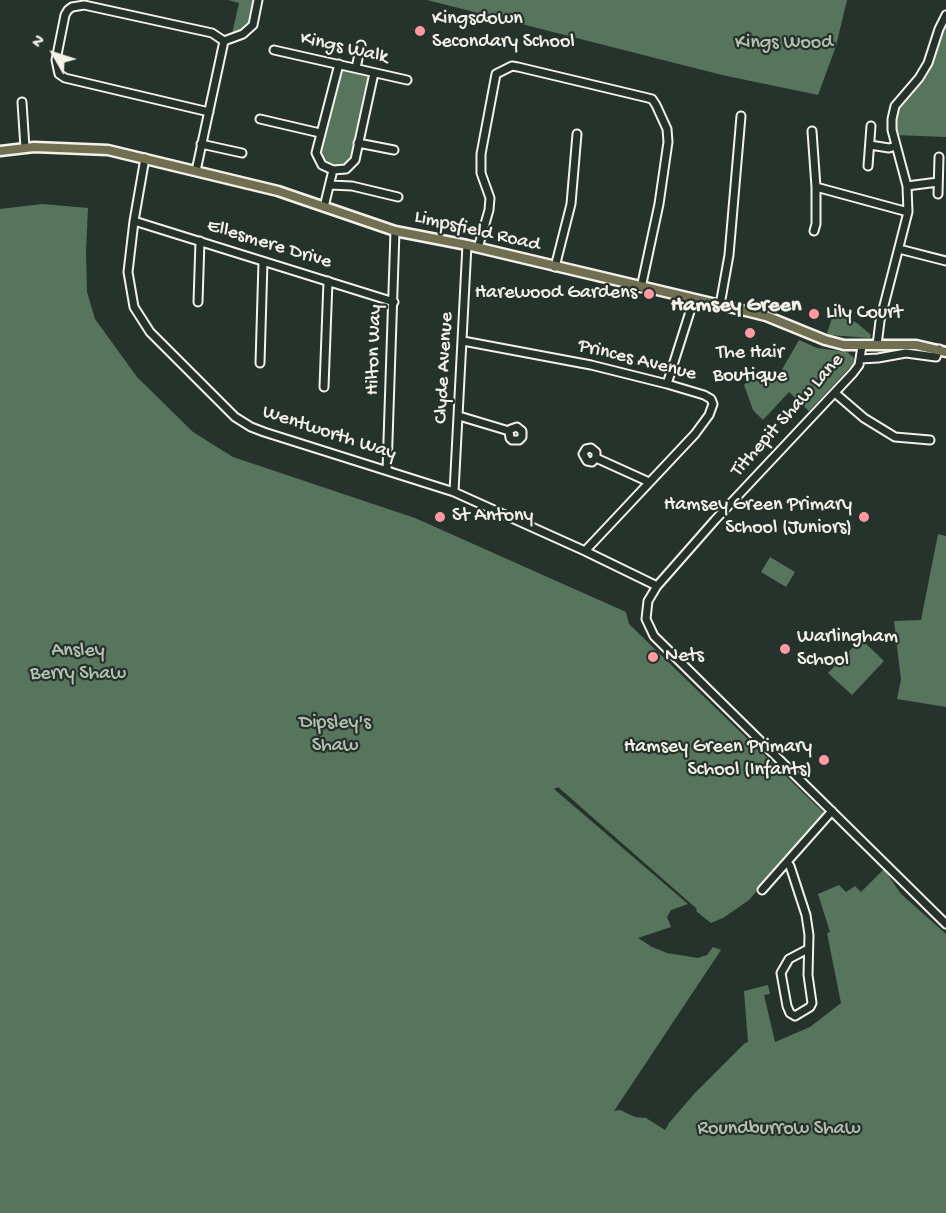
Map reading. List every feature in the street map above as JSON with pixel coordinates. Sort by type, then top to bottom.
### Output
[{"type":"main road","name":"Limpsfield Road","points":[[0,151],[25,147],[108,150],[278,191],[395,231],[467,245],[766,316],[825,340],[844,345],[916,345],[942,350]]},
{"type":"street","points":[[224,41],[243,34],[253,25],[258,0]]},
{"type":"street","points":[[209,112],[65,78],[59,74],[56,60],[65,15],[72,7],[84,5],[212,33],[224,41]]},
{"type":"street","points":[[877,345],[880,321],[908,212],[908,186],[896,146],[892,120],[896,106],[925,68],[940,25],[946,15]]},
{"type":"street","points":[[196,171],[224,41]]},
{"type":"street","points":[[356,68],[361,45]]},
{"type":"street","name":"Kings Walk","points":[[274,50],[407,80]]},
{"type":"street","points":[[339,64],[316,153],[322,165],[333,170],[346,169],[355,160],[374,73]]},
{"type":"street","points":[[478,248],[489,210],[490,198],[484,186],[481,154],[496,74],[512,66],[644,96],[652,99],[656,105],[667,129],[668,142],[659,204],[641,288]]},
{"type":"street","points":[[22,102],[25,147]]},
{"type":"street","points":[[720,306],[729,255],[741,116]]},
{"type":"street","points":[[260,119],[320,133]]},
{"type":"street","points":[[868,166],[871,126]]},
{"type":"street","points":[[812,131],[816,187],[814,231]]},
{"type":"street","points":[[555,267],[571,204],[577,134]]},
{"type":"street","points":[[358,143],[394,150]]},
{"type":"street","points":[[201,144],[242,153]]},
{"type":"street","points":[[870,145],[889,148],[896,146]]},
{"type":"street","points":[[938,194],[939,157]]},
{"type":"street","name":"Wentworth Way","points":[[145,158],[128,272],[134,307],[150,332],[235,417],[251,427],[454,492],[657,586]]},
{"type":"street","points":[[324,207],[333,170]]},
{"type":"street","points":[[908,186],[938,182]]},
{"type":"street","points":[[330,185],[352,186],[394,198]]},
{"type":"street","points":[[816,187],[908,212]]},
{"type":"street","name":"Ellesmere Drive","points":[[134,221],[393,302]]},
{"type":"street","name":"Hilton Way","points":[[387,470],[395,231]]},
{"type":"street","points":[[198,302],[200,242]]},
{"type":"street","name":"Clyde Avenue","points":[[454,492],[467,245]]},
{"type":"street","points":[[899,249],[946,261]]},
{"type":"street","points":[[260,363],[263,262]]},
{"type":"street","points":[[324,387],[328,281]]},
{"type":"street","points":[[667,384],[694,299]]},
{"type":"street","name":"Princes Avenue","points":[[463,341],[591,365],[667,384],[711,399],[713,404],[709,415],[695,434],[585,552]]},
{"type":"street","name":"Tithepit Shaw Lane","points":[[862,346],[860,359],[853,373],[715,520],[657,586],[648,601],[646,620],[654,636],[946,924]]},
{"type":"street","points":[[860,359],[906,353],[921,353],[936,357],[942,350]]},
{"type":"street","points":[[835,393],[864,418],[895,437],[930,440]]},
{"type":"street","points":[[459,416],[509,431]]},
{"type":"street","points":[[596,458],[649,482]]},
{"type":"street","points":[[762,890],[832,811]]},
{"type":"street","points":[[787,862],[806,915],[809,935],[808,975],[812,1003],[810,1007],[795,1016],[790,1013],[787,1006],[782,973],[789,959],[808,949]]},
{"type":"green space","points":[[228,0],[255,0],[250,24],[232,34],[239,3]]},
{"type":"green space","name":"Kings Wood","points":[[427,0],[847,0],[836,46],[818,95],[722,75]]},
{"type":"green space","points":[[946,18],[946,137],[896,135],[894,120],[900,104],[923,76]]},
{"type":"green space","points":[[344,68],[367,73],[371,77],[352,157],[344,166],[334,167],[325,162],[320,153],[339,73]]},
{"type":"green space","points":[[42,204],[88,208],[87,292],[95,319],[137,377],[193,432],[233,457],[415,518],[626,612],[629,624],[824,813],[749,900],[723,918],[711,923],[558,787],[554,789],[688,904],[671,910],[667,917],[671,927],[638,938],[667,953],[698,958],[707,955],[713,947],[721,950],[614,1111],[620,1110],[635,1117],[646,1118],[665,1130],[694,1094],[748,1042],[744,991],[768,985],[770,994],[764,995],[775,1042],[810,1027],[841,1003],[827,933],[830,932],[818,894],[839,885],[846,892],[855,886],[861,892],[884,869],[901,894],[946,934],[946,1213],[0,1213],[0,209]]},
{"type":"green space","points":[[834,312],[857,323],[871,335],[870,338],[829,335],[827,333]]},
{"type":"green space","points":[[799,340],[817,348],[847,352],[854,358],[854,363],[809,411],[789,392],[763,420],[753,410],[744,385],[760,369],[776,380]]},
{"type":"green space","points":[[938,534],[946,536],[946,707],[897,699],[901,680],[894,621],[921,620]]},
{"type":"green space","points":[[770,557],[795,572],[786,587],[761,572]]},
{"type":"green space","points":[[861,639],[884,661],[852,695],[828,673]]},
{"type":"place","name":"Kingsdown Secondary School","points":[[420,31]]},
{"type":"place","name":"Harewood Gardens","points":[[649,294]]},
{"type":"place","name":"Lily Court","points":[[814,314]]},
{"type":"place","name":"The Hair Boutique","points":[[750,333]]},
{"type":"place","name":"St Antony","points":[[440,517]]},
{"type":"place","name":"Hamsey Green Primary School (Juniors)","points":[[864,517]]},
{"type":"place","name":"Warlingham School","points":[[785,649]]},
{"type":"place","name":"Nets","points":[[653,657]]},
{"type":"place","name":"Hamsey Green Primary School (Infants)","points":[[824,760]]},
{"type":"district","name":"Hamsey Green","points":[[736,307]]},
{"type":"park label","name":"Ansley Berry Shaw","points":[[78,664]]},
{"type":"park label","name":"Dipsley's Shaw","points":[[335,736]]},
{"type":"park label","name":"Roundburrow Shaw","points":[[779,1130]]}]
